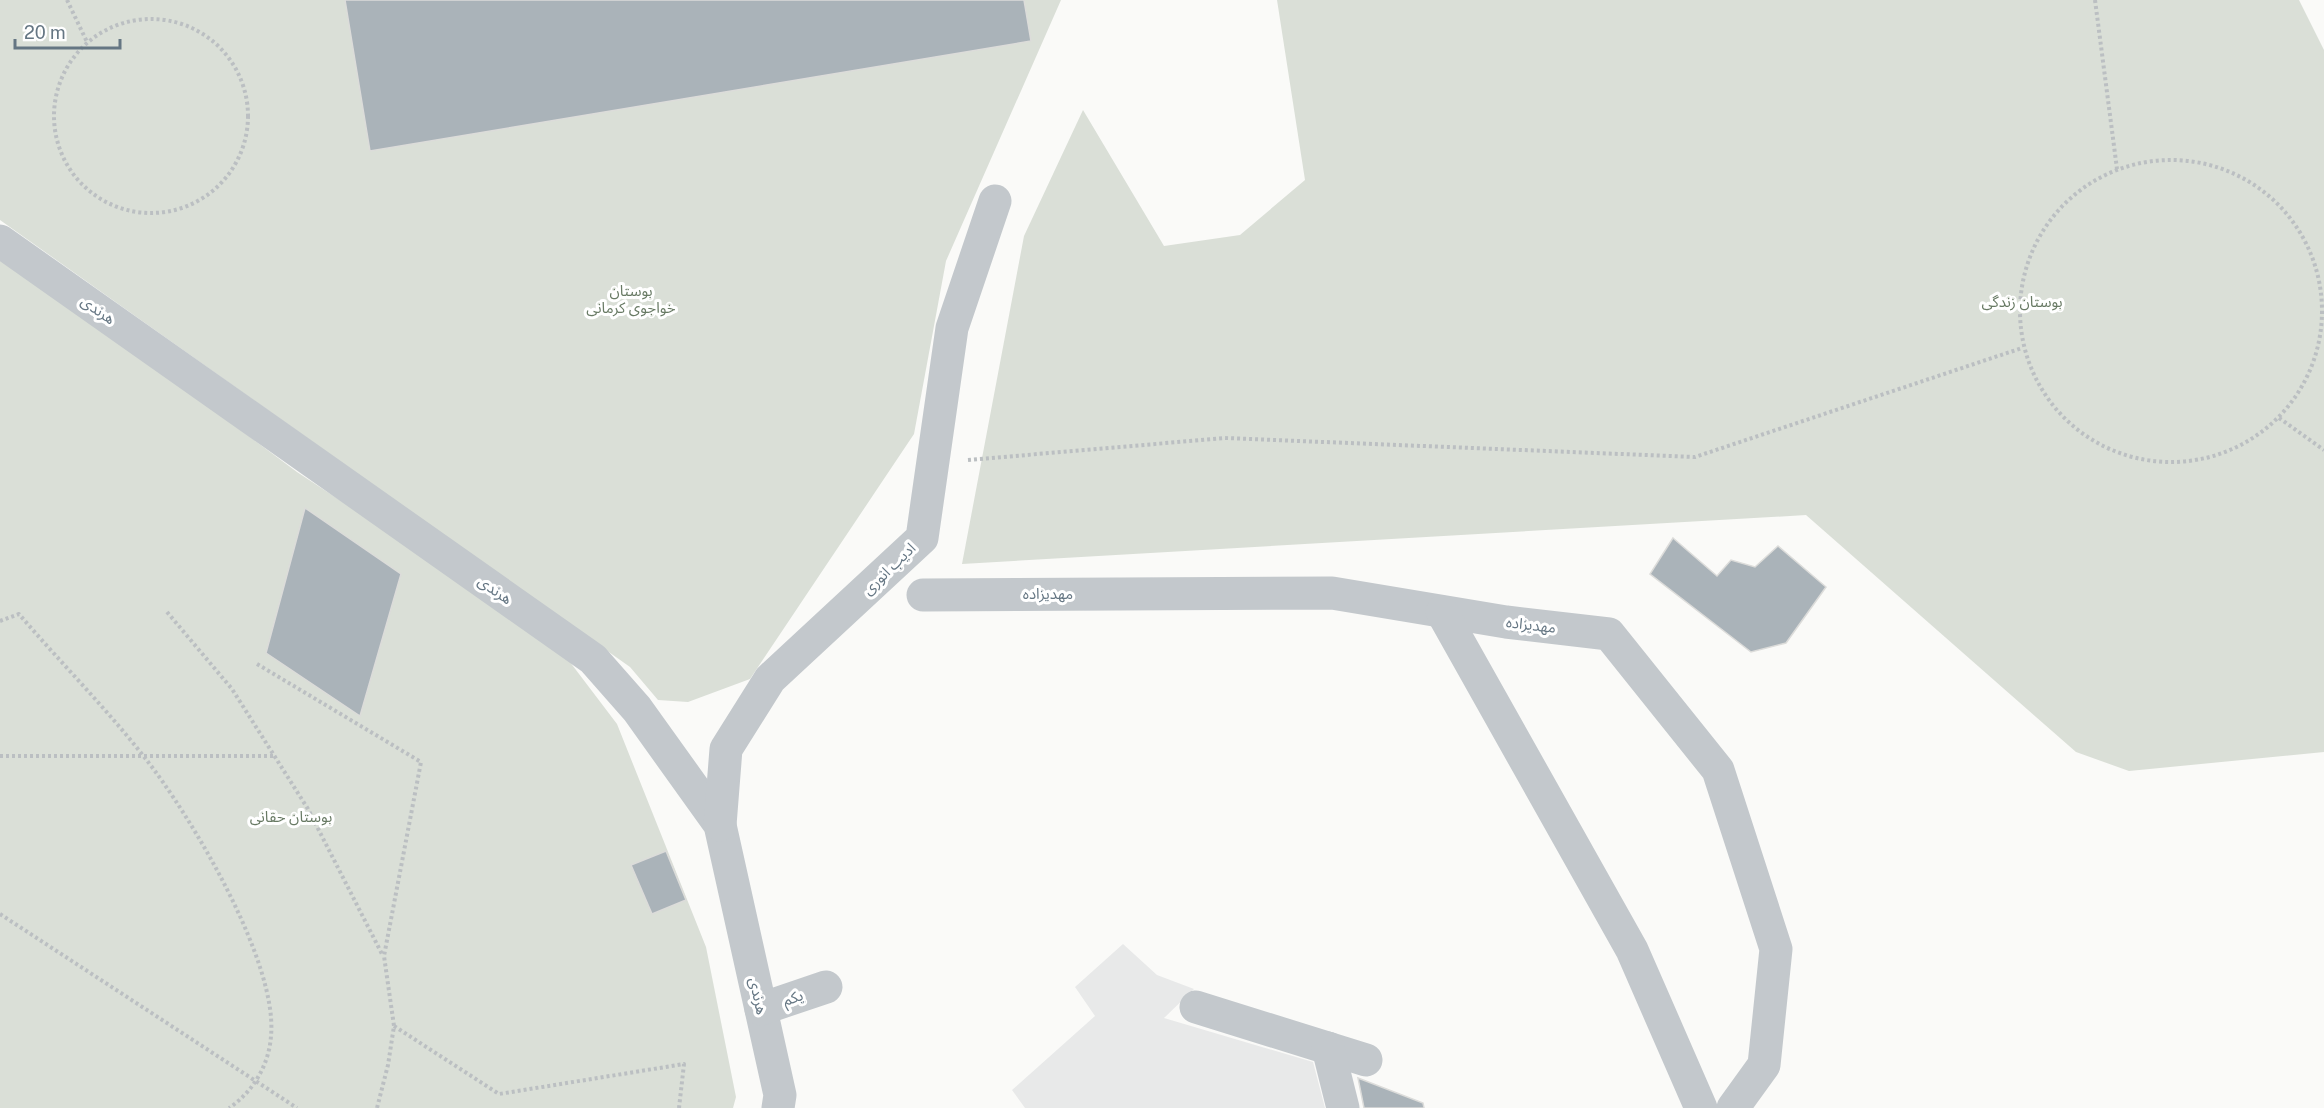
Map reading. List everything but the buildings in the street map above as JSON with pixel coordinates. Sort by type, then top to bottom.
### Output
[{"type":"street","name":"ادیب انوری","points":[[720,825],[726,749],[770,679],[922,538],[952,328],[995,201]]},
{"type":"street","name":"هرندی","points":[[0,241],[593,659],[637,709],[720,825],[782,1104]]},
{"type":"street","name":"مهدیزاده","points":[[923,595],[1332,593],[1442,612],[1609,634],[1718,770],[1776,949],[1764,1065],[1733,1108]]},
{"type":"street","points":[[1442,612],[1632,950],[1701,1108]]},
{"type":"street","name":"یکم","points":[[761,1010],[826,987]]},
{"type":"street","points":[[1196,1007],[1366,1060]]},
{"type":"street","points":[[1328,1048],[1343,1108]]},
{"type":"path","points":[[67,0],[87,42]]},
{"type":"path","points":[[2095,0],[2117,169]]},
{"type":"path","points":[[151,18],[183,23],[211,39],[233,63],[246,93],[249,125],[240,157],[221,183],[195,203],[164,213],[153,213],[132,212],[101,201],[76,180],[59,153],[52,122],[56,90],[69,61],[87,42],[119,23],[151,18]]},
{"type":"path","points":[[2167,159],[2218,166],[2264,190],[2299,228],[2319,275],[2323,327],[2309,377],[2279,418],[2242,446],[2199,461],[2153,462],[2108,450],[2069,425],[2040,390],[2022,348],[2018,304],[2026,261],[2047,222],[2078,190],[2117,169],[2167,159]]},
{"type":"path","points":[[933,463],[1225,438],[1695,457],[2022,348]]},
{"type":"path","points":[[2279,418],[2324,450]]},
{"type":"path","points":[[167,612],[232,689],[308,809],[384,956]]},
{"type":"path","points":[[0,621],[18,614],[145,758],[180,806],[245,925],[268,999],[271,1036],[257,1083],[230,1108]]},
{"type":"path","points":[[257,664],[421,762],[384,956],[393,1026],[388,1065],[377,1108]]},
{"type":"path","points":[[0,756],[145,758],[274,756]]},
{"type":"path","points":[[0,914],[297,1108]]},
{"type":"path","points":[[393,1026],[499,1094],[684,1064],[679,1108]]},
{"type":"shaded area","points":[[1123,944],[1157,975],[1194,989],[1164,1018],[1313,1062],[1325,1108],[1025,1108],[1012,1090],[1095,1016],[1075,987]]},
{"type":"green space","name":"بوستان خواجوی کرمانی","points":[[0,0],[1061,0],[946,261],[914,434],[750,679],[688,702],[658,700],[630,667],[0,220]]},
{"type":"green space","name":"بوستان زندگی","points":[[1277,0],[2299,0],[2324,50],[2324,752],[2129,771],[2076,752],[1806,515],[962,564],[1024,236],[1083,110],[1164,246],[1240,235],[1305,180]]},
{"type":"green space","name":"بوستان حقانی","points":[[0,251],[297,472],[554,641],[617,724],[706,947],[736,1097],[733,1108],[0,1108]]}]
